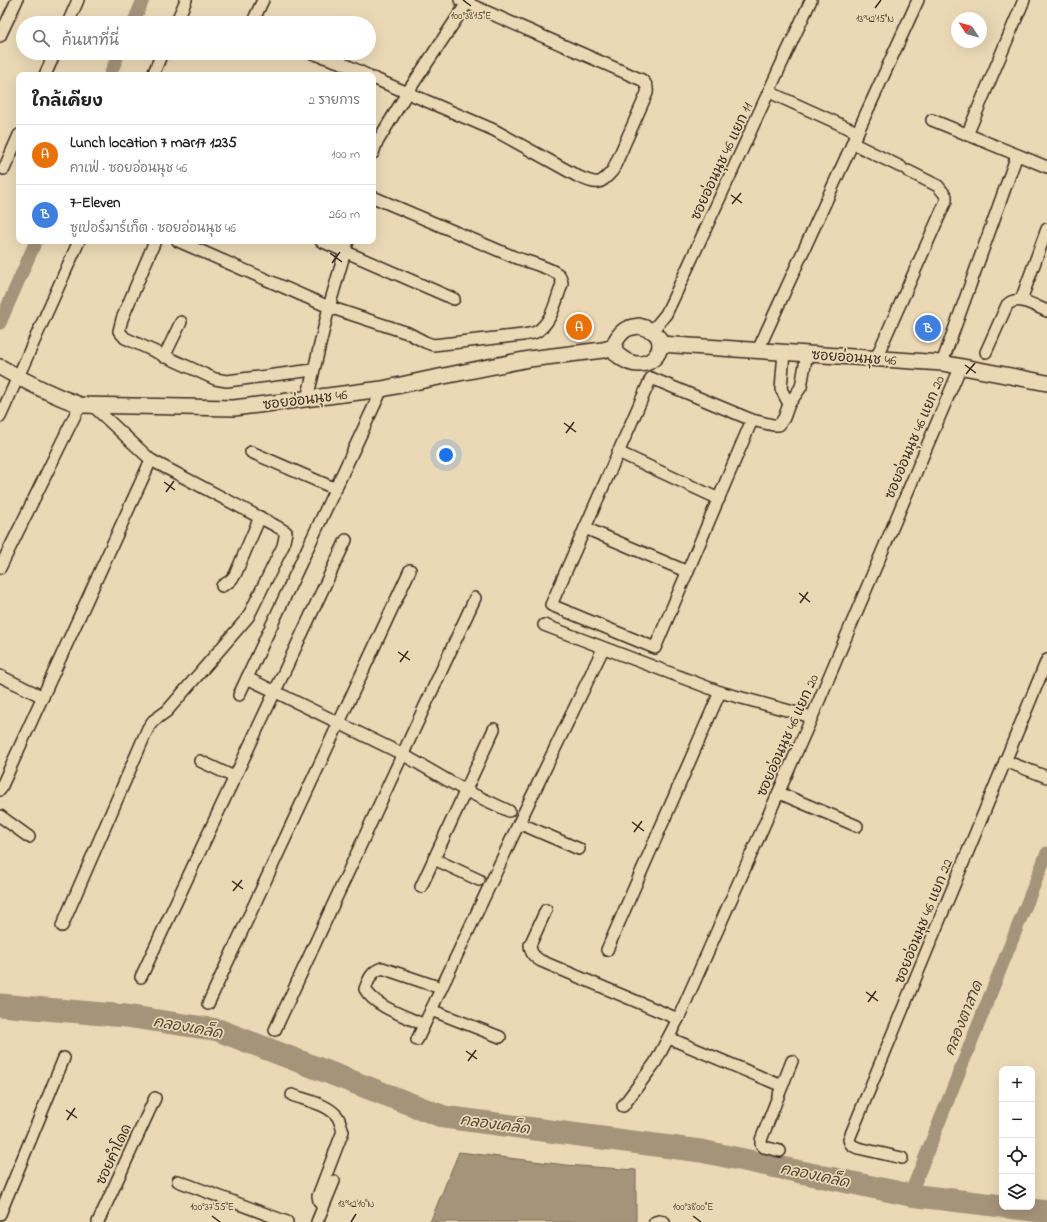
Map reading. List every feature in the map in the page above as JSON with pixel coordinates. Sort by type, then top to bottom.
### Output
[{"type":"street","points":[[0,36],[17,0]]},
{"type":"street","points":[[71,16],[78,0]]},
{"type":"street","points":[[179,16],[186,0]]},
{"type":"street","points":[[255,16],[263,0]]},
{"type":"street","name":"ซอยอ่อนนุช 46 แยก 11","points":[[652,331],[666,314],[812,0]]},
{"type":"street","points":[[758,350],[918,0]]},
{"type":"street","points":[[967,135],[1024,0]]},
{"type":"street","points":[[376,79],[407,93],[494,130],[579,177],[594,182],[601,182],[613,170],[648,88],[642,80],[465,1],[407,93],[376,144]]},
{"type":"street","points":[[46,72],[52,60]]},
{"type":"street","points":[[153,72],[159,60]]},
{"type":"street","points":[[333,60],[361,72]]},
{"type":"street","points":[[769,92],[938,186],[946,196],[946,201],[876,358]]},
{"type":"street","points":[[932,120],[1017,155],[1046,164]]},
{"type":"street","points":[[4,169],[16,142]]},
{"type":"street","points":[[942,363],[1017,155]]},
{"type":"street","points":[[185,244],[329,307],[408,333],[425,342],[433,344],[523,336],[535,332],[542,327],[550,316],[562,284],[562,280],[559,275],[376,198]]},
{"type":"street","points":[[1021,300],[1047,229]]},
{"type":"street","points":[[0,417],[77,244]]},
{"type":"street","points":[[154,244],[122,319],[119,331],[125,338],[215,379],[227,381],[313,370]]},
{"type":"street","points":[[328,244],[454,299]]},
{"type":"street","points":[[306,399],[329,307],[347,244]]},
{"type":"street","points":[[986,352],[1010,301],[1021,300],[1047,311]]},
{"type":"street","points":[[164,357],[181,322]]},
{"type":"street","points":[[640,326],[652,331],[659,339],[660,344],[656,356],[650,362],[641,365],[633,364],[616,354],[614,347],[616,341],[625,330],[640,326]]},
{"type":"street","name":"ซอยอ่อนนุช 46","points":[[660,344],[942,363],[1047,383]]},
{"type":"street","name":"ซอยอ่อนนุช 46","points":[[0,367],[18,378],[61,398],[86,405],[234,408],[382,389],[529,360],[603,350],[614,347]]},
{"type":"street","points":[[784,352],[781,389],[789,404]]},
{"type":"street","points":[[752,420],[655,648],[551,605],[651,378],[752,420],[778,425],[784,418],[789,404],[801,387],[807,353]]},
{"type":"street","name":"ซอยอ่อนนุช 46 แยก 20","points":[[623,1106],[655,1063],[678,1019],[812,717],[961,366]]},
{"type":"street","points":[[239,695],[382,389]]},
{"type":"street","points":[[0,568],[86,405],[151,460],[286,532],[284,546],[248,617],[167,711],[153,721],[148,728],[62,926]]},
{"type":"street","points":[[251,452],[336,490]]},
{"type":"street","points":[[618,452],[719,499]]},
{"type":"street","points":[[0,790],[151,460]]},
{"type":"street","points":[[222,586],[230,581],[235,575],[260,517]]},
{"type":"street","points":[[585,528],[688,572]]},
{"type":"street","points":[[141,978],[346,540]]},
{"type":"street","points":[[208,1004],[410,570]]},
{"type":"street","points":[[275,1030],[475,598]]},
{"type":"street","points":[[544,625],[603,649],[720,692],[812,717]]},
{"type":"street","points":[[418,1040],[519,823],[603,649]]},
{"type":"street","name":"ซอยอ่อนนุช 46 แยก 22","points":[[902,1158],[858,1148],[850,1143],[849,1138],[1047,660]]},
{"type":"street","points":[[0,676],[43,697]]},
{"type":"street","points":[[247,678],[339,722],[402,754],[466,791],[509,811]]},
{"type":"street","points":[[607,950],[720,692]]},
{"type":"street","points":[[421,887],[494,728]]},
{"type":"street","points":[[1005,761],[1047,777]]},
{"type":"street","points":[[200,762],[234,777]]},
{"type":"street","points":[[779,793],[857,826]]},
{"type":"street","points":[[0,816],[29,837]]},
{"type":"street","points":[[519,823],[579,849]]},
{"type":"street","points":[[434,859],[479,880]]},
{"type":"street","points":[[546,910],[530,945],[530,952],[533,956],[541,961],[678,1019]]},
{"type":"street","points":[[424,1025],[380,1004],[368,995],[365,989],[368,980],[373,971],[382,968],[441,988]]},
{"type":"street","points":[[431,1010],[500,1037]]},
{"type":"street","points":[[669,1038],[782,1086]]},
{"type":"street","points":[[0,1214],[64,1058]]},
{"type":"street","points":[[780,1151],[764,1147],[761,1144],[761,1140],[792,1061]]},
{"type":"street","points":[[292,1095],[323,1106],[337,1116],[343,1131],[318,1196],[323,1208]]},
{"type":"street","name":"ซอยคำโดด","points":[[98,1222],[155,1098]]},
{"type":"street","points":[[178,1181],[287,1222]]},
{"type":"street","points":[[317,1222],[334,1181]]},
{"type":"street","points":[[655,1222],[664,1222]]},
{"type":"shaded area","points":[[459,1152],[566,1165],[636,1170],[636,1222],[430,1222]]},
{"type":"waterway","points":[[136,16],[143,0]]},
{"type":"waterway","points":[[111,72],[116,60]]},
{"type":"waterway","points":[[0,323],[35,244]]},
{"type":"waterway","name":"คลองตาสาด","points":[[910,1195],[1047,853]]},
{"type":"waterway","name":"คลองเคล็ด","points":[[0,1005],[126,1016],[218,1030],[444,1117],[701,1151],[910,1195],[999,1206]]},
{"type":"waterway","name":"คลองเคล็ด","points":[[1032,1210],[1047,1212]]},
{"type":"place","name":"Lunch location 7 mar17 1235","points":[[579,327]]},
{"type":"place","name":"7-Eleven","points":[[928,328]]}]
